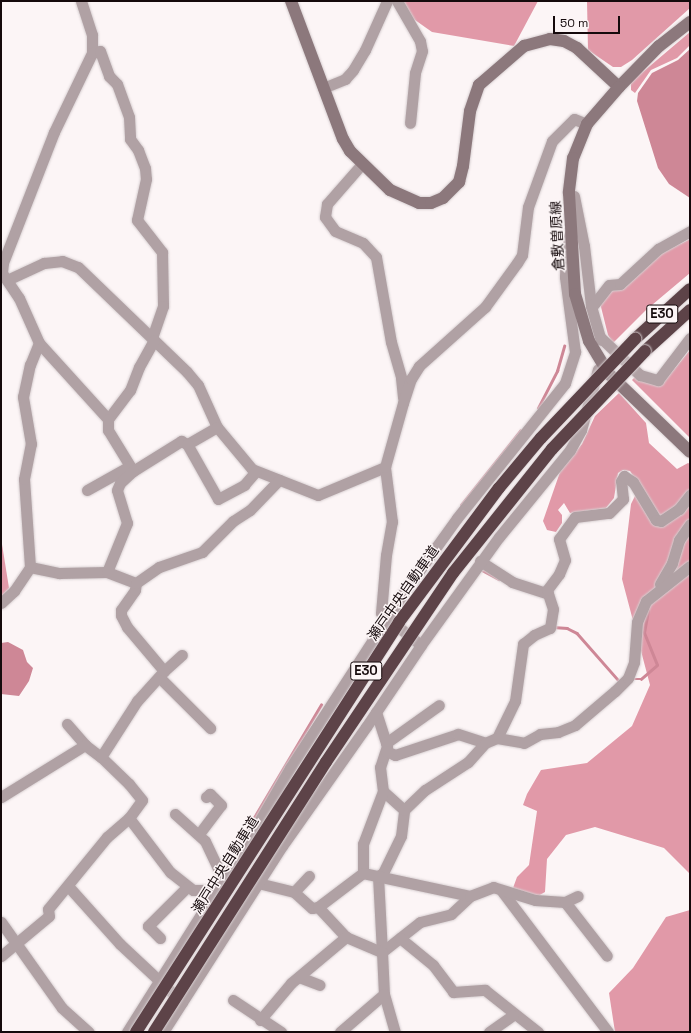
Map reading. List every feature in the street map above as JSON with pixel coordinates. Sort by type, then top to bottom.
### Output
[{"type":"highway","name":"瀬戸中央自動車道","points":[[136,1032],[399,622],[489,501],[536,444],[635,339],[690,289]]},
{"type":"highway","name":"E30","points":[[154,1032],[326,762],[453,573],[552,449],[645,351],[690,310]]},
{"type":"street","points":[[81,1],[92,35],[92,53],[54,132],[3,263],[4,278],[19,298],[39,344],[108,419]]},
{"type":"street","points":[[291,1],[343,139],[361,165],[390,190],[406,198],[431,203],[443,198],[459,182],[463,166],[470,112],[479,85],[524,46],[550,39],[564,41],[577,48],[618,87]]},
{"type":"street","points":[[323,88],[345,79],[353,70],[365,50],[387,1]]},
{"type":"street","points":[[397,1],[420,41],[422,51],[415,73],[410,123]]},
{"type":"street","name":"倉敷曽原線","points":[[690,22],[659,46],[618,87],[587,124],[573,158],[571,176],[570,232],[575,294],[589,341],[609,374],[690,452]]},
{"type":"street","points":[[92,53],[100,51],[109,76],[117,84],[129,117],[130,139],[138,150],[145,168],[146,179],[137,220],[162,252],[163,306],[153,339],[139,367],[130,390],[108,419],[108,430],[132,468]]},
{"type":"street","points":[[421,645],[386,619],[381,613],[392,511],[385,467],[403,403],[411,379],[419,366],[485,307],[522,255],[528,207],[552,141],[574,119],[587,124]]},
{"type":"street","points":[[361,165],[327,204],[325,217],[335,231],[363,244],[376,257],[391,342],[401,378],[403,403]]},
{"type":"street","points":[[571,176],[584,246],[591,305],[601,339],[640,375],[658,380],[690,338]]},
{"type":"street","points":[[591,305],[594,304],[606,288],[620,284],[658,249],[690,231]]},
{"type":"street","points":[[127,1032],[224,879],[290,768],[386,619],[457,518],[565,383],[575,352],[565,277],[566,249],[570,232]]},
{"type":"street","points":[[4,278],[44,262],[62,261],[78,267],[153,339],[198,385],[217,427],[256,471],[318,496],[385,467]]},
{"type":"street","points":[[1,603],[14,591],[30,568],[24,479],[31,444],[23,397],[30,365],[39,344]]},
{"type":"street","points":[[163,1032],[258,883],[421,645],[480,561],[570,450],[580,430],[598,369]]},
{"type":"street","points":[[187,444],[217,427]]},
{"type":"street","points":[[86,490],[132,468],[181,441],[187,444],[218,499],[244,485],[256,471]]},
{"type":"street","points":[[107,572],[127,523],[118,490],[120,483],[132,468]]},
{"type":"street","points":[[497,738],[514,701],[524,644],[534,635],[546,631],[552,623],[553,609],[547,590],[559,574],[565,560],[558,539],[575,517],[609,513],[623,499],[621,481],[624,476],[633,482],[656,520],[661,521],[679,509],[690,495]]},
{"type":"street","points":[[210,728],[162,675],[127,627],[121,615],[136,583],[159,567],[202,552],[233,521],[250,510],[279,480]]},
{"type":"street","points":[[658,589],[672,563],[679,540],[690,524]]},
{"type":"street","points":[[480,561],[512,582],[548,594]]},
{"type":"street","points":[[378,876],[383,873],[402,836],[404,810],[425,790],[468,762],[485,743],[497,738],[524,743],[540,734],[558,732],[575,725],[615,691],[628,678],[634,662],[639,614],[646,601],[658,589],[690,566]]},
{"type":"street","points":[[30,568],[59,573],[107,572],[136,583]]},
{"type":"street","points":[[100,757],[137,701],[182,655]]},
{"type":"street","points":[[363,873],[362,844],[366,829],[383,791],[380,767],[386,747],[439,705]]},
{"type":"street","points":[[376,712],[386,747],[395,755],[458,734],[485,743]]},
{"type":"street","points":[[1,956],[49,916],[48,909],[107,837],[129,818],[142,800],[130,784],[85,745],[67,724]]},
{"type":"street","points":[[1,797],[85,745]]},
{"type":"street","points":[[383,791],[404,810]]},
{"type":"street","points":[[199,834],[221,805],[210,794],[206,797]]},
{"type":"street","points":[[175,814],[199,834],[213,854],[224,879]]},
{"type":"street","points":[[129,818],[170,872],[187,887],[193,890],[216,890]]},
{"type":"street","points":[[258,883],[294,892],[312,908],[318,908],[363,873],[470,896]]},
{"type":"street","points":[[294,892],[309,876]]},
{"type":"street","points":[[378,876],[384,994],[395,1032]]},
{"type":"street","points":[[68,886],[120,944],[182,1002]]},
{"type":"street","points":[[160,938],[148,926],[187,887]]},
{"type":"street","points":[[382,952],[420,922],[451,914],[470,896],[493,887],[535,900],[565,902],[578,896]]},
{"type":"street","points":[[501,890],[608,1032]]},
{"type":"street","points":[[565,902],[607,956]]},
{"type":"street","points":[[318,908],[346,937],[382,952]]},
{"type":"street","points":[[1,922],[62,1008],[89,1032]]},
{"type":"street","points":[[260,1020],[290,983],[346,937]]},
{"type":"street","points":[[400,938],[433,965],[453,992],[485,990],[512,1015],[538,1032]]},
{"type":"street","points":[[299,977],[320,985]]},
{"type":"street","points":[[340,1032],[384,994]]},
{"type":"street","points":[[233,1000],[273,1030]]},
{"type":"street","points":[[489,1032],[512,1015]]},
{"type":"shaded area","points":[[388,1],[538,1],[514,46],[432,32]]},
{"type":"shaded area","points":[[587,1],[690,1],[690,8],[632,60],[621,67],[613,67],[588,50]]},
{"type":"shaded area","points":[[690,32],[690,45],[677,58],[651,70],[635,93],[631,90],[631,82]]},
{"type":"shaded area","points":[[690,49],[690,198],[669,184],[658,168],[637,101],[638,93],[652,73],[678,60]]},
{"type":"shaded area","points":[[690,239],[690,273],[646,310],[613,343],[608,335],[600,303],[611,291],[624,289],[662,253]]},
{"type":"shaded area","points":[[690,350],[690,438],[632,380],[636,376],[663,383]]},
{"type":"shaded area","points":[[619,393],[646,423],[649,443],[677,469],[688,463],[690,464],[690,874],[664,848],[595,827],[566,835],[547,859],[545,892],[538,896],[513,888],[517,877],[529,865],[537,811],[523,805],[527,794],[541,770],[587,763],[632,726],[650,685],[622,579],[631,504],[640,486],[630,471],[623,470],[618,473],[614,498],[606,508],[570,513],[564,503],[558,510],[562,515],[562,523],[556,532],[547,530],[543,521],[560,472],[582,444],[595,416]]},
{"type":"shaded area","points":[[1,538],[9,588],[1,597]]},
{"type":"shaded area","points":[[8,642],[23,650],[27,662],[33,668],[29,681],[19,696],[1,694],[1,643]]},
{"type":"shaded area","points":[[690,910],[690,1032],[615,1032],[609,993],[633,968],[666,917]]},
{"type":"waterway","points":[[538,408],[557,371],[564,346]]},
{"type":"waterway","points":[[461,505],[520,431]]},
{"type":"waterway","points":[[482,570],[499,579]]},
{"type":"waterway","points":[[631,679],[641,679],[657,665],[644,633],[648,610]]},
{"type":"waterway","points":[[553,627],[567,628],[577,633],[620,682]]},
{"type":"waterway","points":[[227,863],[321,705]]}]
